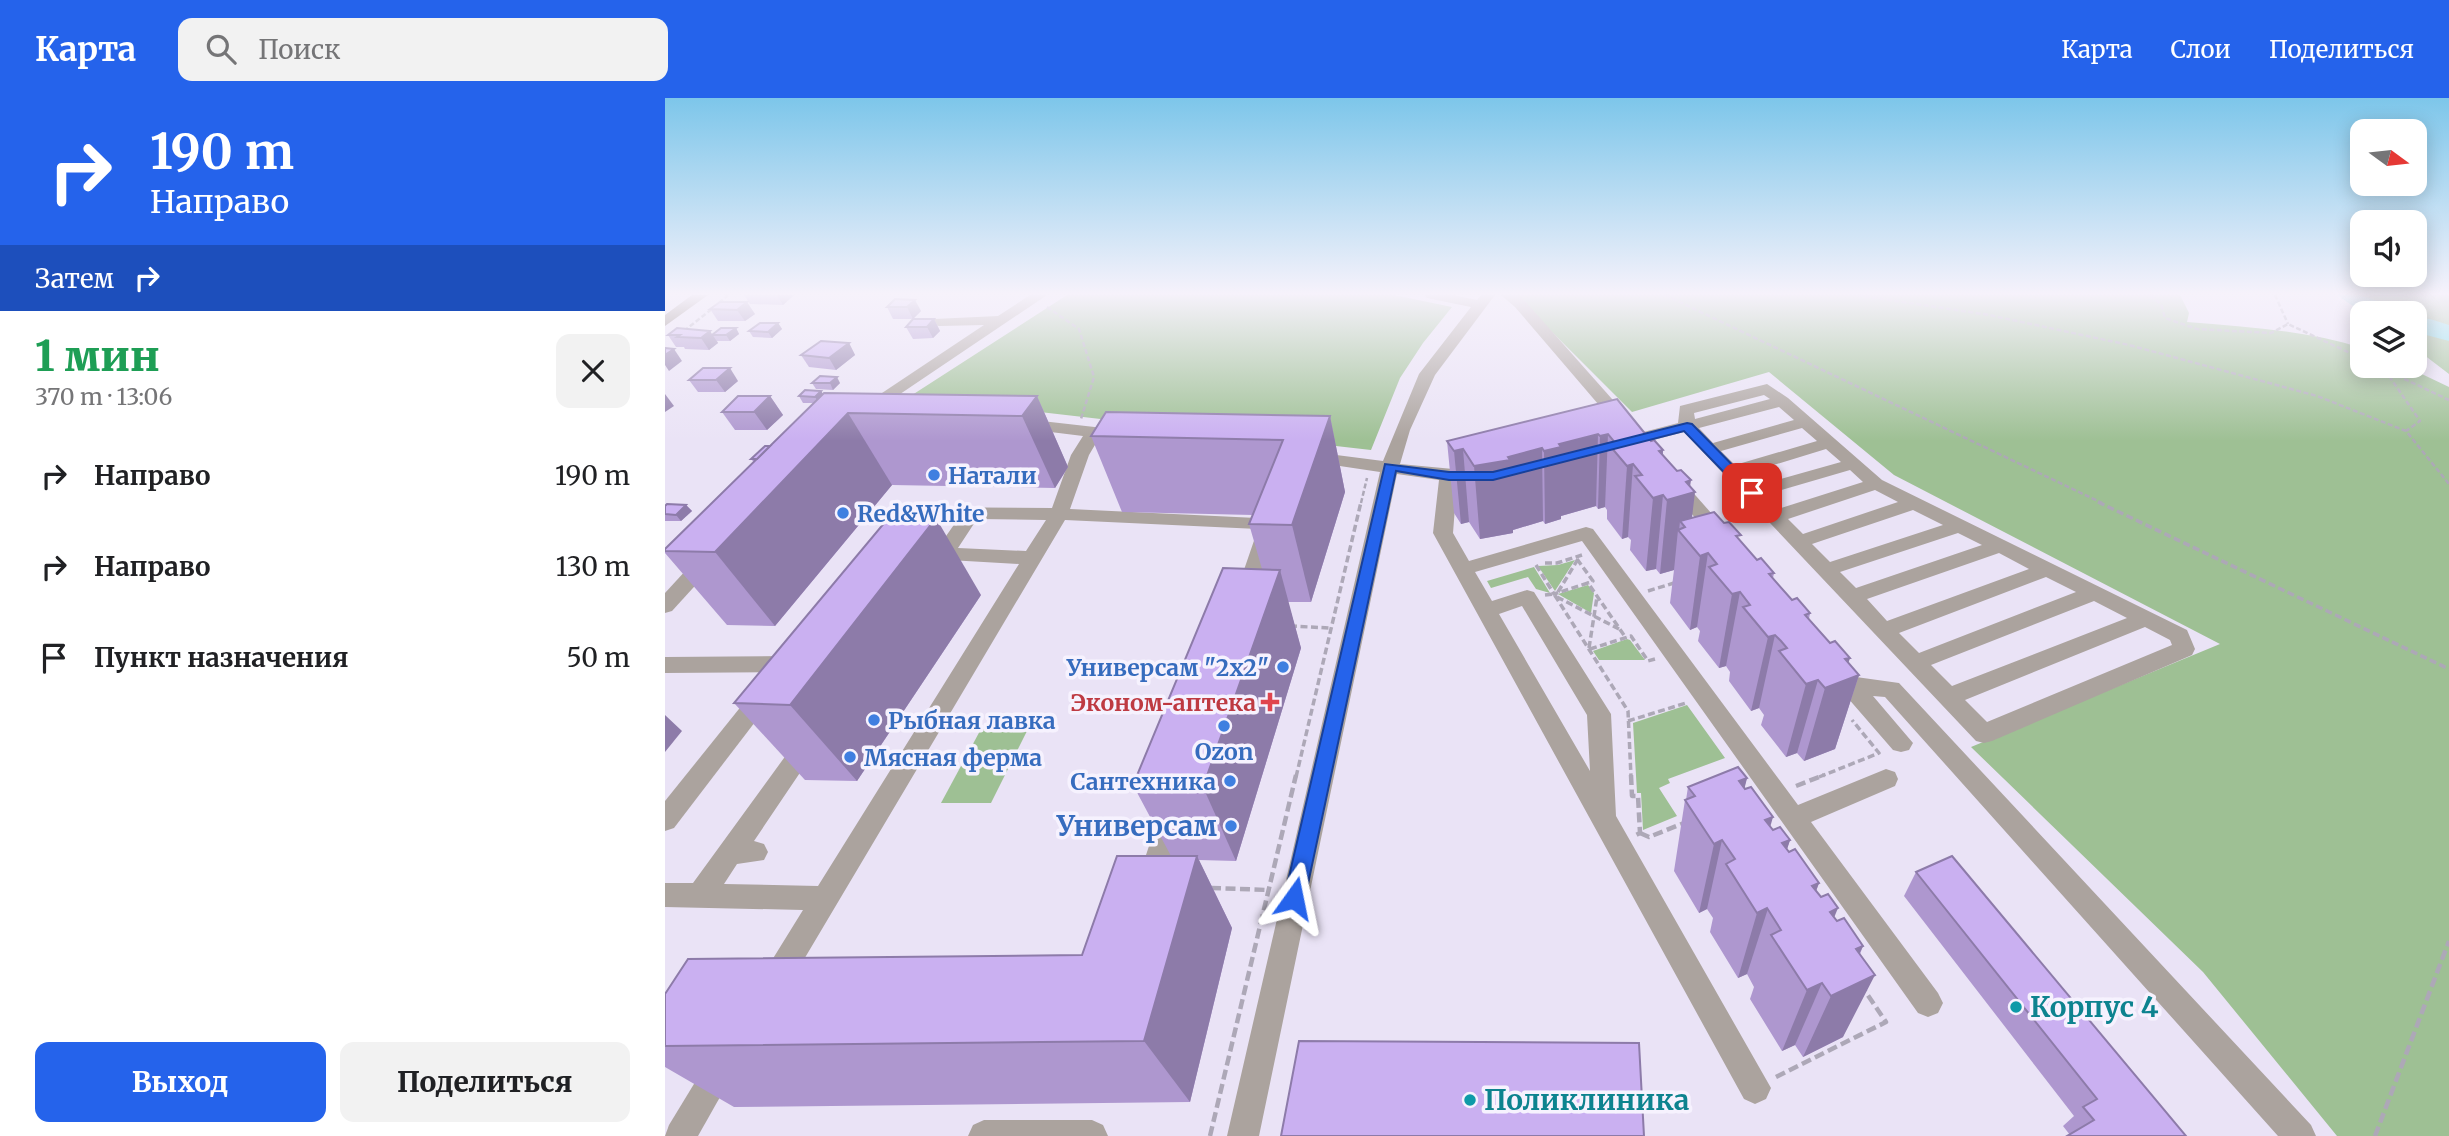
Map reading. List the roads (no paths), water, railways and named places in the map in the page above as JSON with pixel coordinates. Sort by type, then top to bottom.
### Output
[{"type":"street","points":[[851,420],[967,343]]},
{"type":"street","points":[[1243,1136],[1380,465],[1402,430],[1427,374],[1451,343]]},
{"type":"street","points":[[1554,343],[1730,547]]},
{"type":"street","points":[[1606,447],[1650,454],[1687,426],[1782,401],[1876,484],[2179,635],[2184,649],[1984,734],[1687,426]]},
{"type":"street","points":[[869,406],[891,408]]},
{"type":"street","points":[[1709,449],[1805,422]]},
{"type":"street","points":[[1013,423],[1087,426],[1136,437]]},
{"type":"street","points":[[763,1000],[1059,514],[1080,455],[1087,426]]},
{"type":"street","points":[[1731,472],[1829,443]]},
{"type":"street","points":[[1301,456],[1449,476],[1493,476]]},
{"type":"street","points":[[1752,493],[1853,464]]},
{"type":"street","points":[[1449,476],[1443,533],[1604,819],[1762,1084]]},
{"type":"street","points":[[1775,517],[1876,484]]},
{"type":"street","points":[[1799,542],[1914,503]]},
{"type":"street","points":[[872,556],[906,513],[1059,514],[1269,523],[1235,624]]},
{"type":"street","points":[[924,581],[972,513]]},
{"type":"street","points":[[1826,570],[1959,526]]},
{"type":"street","points":[[1463,569],[1586,533],[1584,556],[1705,696],[1928,1003]]},
{"type":"street","points":[[1852,597],[1999,546]]},
{"type":"street","points":[[665,606],[719,547]]},
{"type":"street","points":[[951,554],[1033,558]]},
{"type":"street","points":[[1884,630],[2046,570]]},
{"type":"street","points":[[1915,663],[2094,593]]},
{"type":"street","points":[[1487,610],[1527,597],[1599,714],[1604,819]]},
{"type":"street","points":[[1948,697],[2145,619]]},
{"type":"street","points":[[1819,649],[1902,743]]},
{"type":"street","points":[[665,665],[792,659],[665,820]]},
{"type":"street","points":[[1850,685],[1891,689],[2300,1136]]},
{"type":"street","points":[[700,895],[743,853],[819,729]]},
{"type":"street","points":[[1793,818],[1886,779]]},
{"type":"street","points":[[1142,898],[1179,795]]},
{"type":"street","points":[[665,895],[825,898]]},
{"type":"street","points":[[777,977],[804,977]]},
{"type":"street","points":[[680,1136],[736,1045]]},
{"type":"street","points":[[984,1136],[1092,1136]]},
{"type":"place","name":"Натали","points":[[934,475]]},
{"type":"place","name":"Red&White","points":[[843,513]]},
{"type":"place","name":"Универсам \"2x2\"","points":[[1283,667]]},
{"type":"place","name":"Эконом-аптека","points":[[1270,702]]},
{"type":"place","name":"Рыбная лавка","points":[[874,720]]},
{"type":"place","name":"Ozon","points":[[1224,726]]},
{"type":"place","name":"Мясная ферма","points":[[850,757]]},
{"type":"place","name":"Сантехника","points":[[1230,781]]},
{"type":"place","name":"Универсам","points":[[1231,826]]},
{"type":"place","name":"Корпус 4","points":[[2016,1007]]},
{"type":"place","name":"Поликлиника","points":[[1470,1100]]}]
